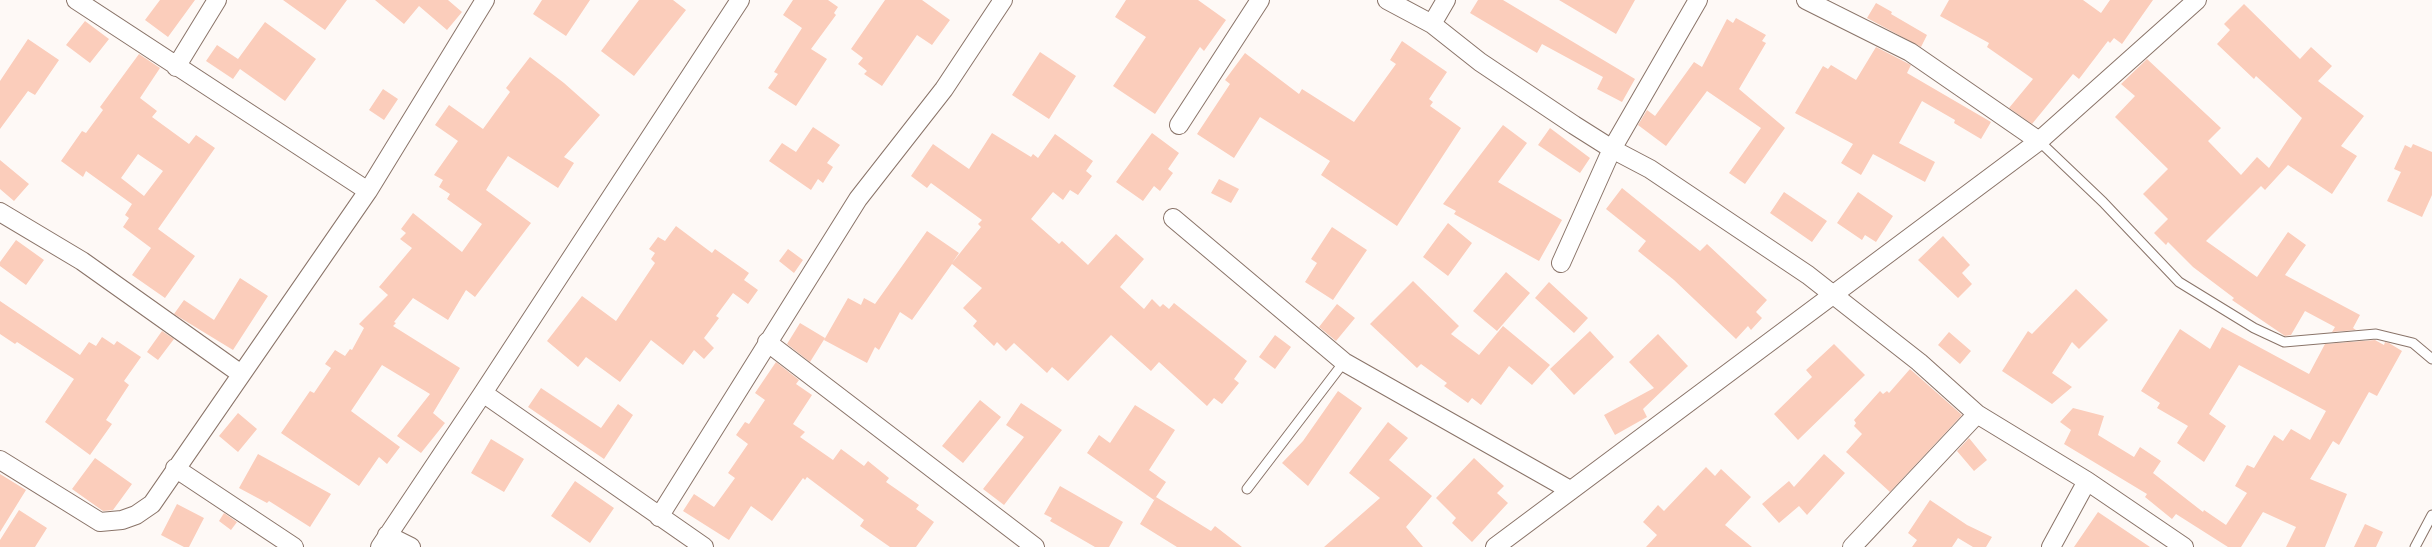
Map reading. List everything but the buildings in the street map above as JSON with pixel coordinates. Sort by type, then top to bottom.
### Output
[{"type":"street","points":[[76,0],[176,67],[368,191]]},
{"type":"street","points":[[176,67],[217,0]]},
{"type":"street","points":[[0,460],[100,522],[122,520],[136,515],[152,504],[175,468],[368,191],[485,0]]},
{"type":"street","points":[[411,547],[384,541],[483,393],[740,0]]},
{"type":"street","points":[[660,517],[767,342],[858,199],[944,88],[1002,0]]},
{"type":"street","points":[[1180,125],[1260,0]]},
{"type":"street","points":[[1387,0],[1432,24],[1480,62],[1612,149],[1650,169],[1808,275],[1919,362],[1977,414],[2087,481],[2184,547]]},
{"type":"street","points":[[1432,24],[1446,0]]},
{"type":"street","points":[[1561,263],[1612,149],[1698,0]]},
{"type":"street","points":[[1806,0],[1910,52],[2039,141]]},
{"type":"street","points":[[1496,547],[1570,490],[1834,296],[2039,141],[2197,0]]},
{"type":"street","points":[[0,212],[82,261],[241,374]]},
{"type":"street","points":[[1173,218],[1344,362],[1570,490]]},
{"type":"street","points":[[767,342],[1035,547]]},
{"type":"street","points":[[483,393],[704,547]]},
{"type":"street","points":[[1852,547],[1977,414]]},
{"type":"street","points":[[175,468],[294,547]]},
{"type":"street","points":[[2051,547],[2087,481]]},
{"type":"lane","points":[[2039,141],[2103,202],[2178,282],[2254,328],[2284,342],[2376,334],[2413,343],[2432,359]]},
{"type":"lane","points":[[1247,489],[1344,362]]},
{"type":"lane","points":[[2415,547],[2432,515]]}]
